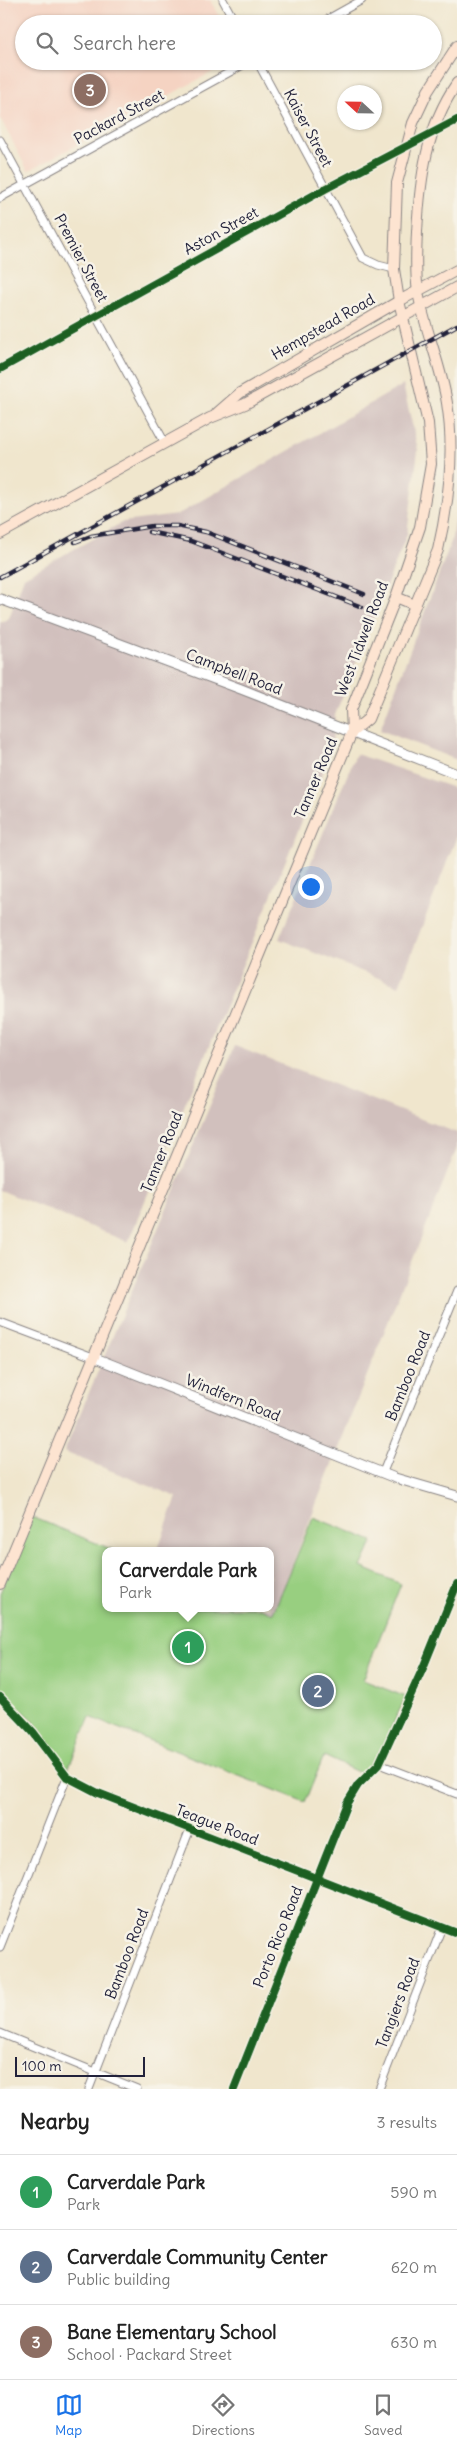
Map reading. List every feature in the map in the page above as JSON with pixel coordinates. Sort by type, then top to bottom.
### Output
[{"type":"main road","name":"West Tidwell Road","points":[[442,69],[457,46]]},
{"type":"main road","name":"West Tidwell Road","points":[[352,732],[351,710],[396,598],[420,527],[431,464],[428,423],[398,301],[394,269],[397,183],[413,122],[428,91],[442,70]]},
{"type":"main road","points":[[352,732],[368,719],[416,605],[438,550],[448,494],[451,460],[446,396],[418,291],[416,259],[420,185],[431,134],[457,83]]},
{"type":"main road","name":"Hempstead Road","points":[[210,418],[240,393],[398,301],[457,270]]},
{"type":"main road","name":"Hempstead Road","points":[[0,534],[210,418],[245,404],[457,287]]},
{"type":"main road","points":[[278,371],[284,382]]},
{"type":"main road","points":[[396,598],[416,605]]},
{"type":"main road","name":"Tanner Road","points":[[0,1584],[352,732]]},
{"type":"street","points":[[223,0],[231,15]]},
{"type":"street","points":[[335,15],[362,0]]},
{"type":"street","name":"Packard Street","points":[[0,198],[234,70]]},
{"type":"street","name":"Kaiser Street","points":[[262,70],[363,258],[378,265],[394,269]]},
{"type":"street","name":"Aston Street","points":[[0,369],[325,188],[406,148],[457,120]]},
{"type":"street","name":"Premier Street","points":[[0,140],[165,443]]},
{"type":"street","name":"Campbell Road","points":[[0,599],[352,732],[457,774]]},
{"type":"street","name":"Bamboo Road","points":[[384,1472],[457,1291]]},
{"type":"street","name":"Windfern Road","points":[[0,1322],[384,1472],[457,1496]]},
{"type":"street","name":"Porto Rico Road","points":[[234,2089],[347,1803],[358,1785],[379,1764],[423,1668],[457,1584]]},
{"type":"street","name":"Teague Road","points":[[0,1696],[33,1732],[66,1777],[98,1793],[457,1933]]},
{"type":"street","points":[[379,1764],[457,1794]]},
{"type":"street","points":[[0,1947],[66,1777]]},
{"type":"street","name":"Bamboo Road","points":[[89,2089],[190,1829]]},
{"type":"street","name":"Tangiers Road","points":[[379,2089],[442,1927]]},
{"type":"street","points":[[0,2034],[137,2089]]},
{"type":"shaded area","points":[[0,0],[210,0],[218,15],[15,15],[15,70],[216,70],[28,171],[0,118]]},
{"type":"shaded area","points":[[403,385],[418,450],[407,534],[335,715],[331,751],[128,1242],[0,1190],[0,623],[9,618],[24,577],[123,522],[177,515]]},
{"type":"shaded area","points":[[457,512],[457,760],[380,730],[451,542]]},
{"type":"shaded area","points":[[356,754],[457,789],[457,836],[399,986],[279,939]]},
{"type":"shaded area","points":[[235,1046],[457,1133],[457,1148],[274,1610],[274,1547],[158,1547],[177,1497],[64,1452]]},
{"type":"green space","points":[[32,1517],[106,1547],[102,1547],[102,1612],[273,1613],[313,1517],[373,1541],[361,1567],[401,1584],[363,1680],[406,1697],[380,1751],[362,1774],[324,1756],[305,1802],[90,1717],[68,1769],[31,1718],[0,1691],[0,1593]]},
{"type":"railway","points":[[0,577],[457,325]]},
{"type":"railway","points":[[75,542],[91,536],[152,526],[177,526],[206,532],[364,594]]},
{"type":"railway","points":[[149,532],[191,541],[362,607]]},
{"type":"cycle path","points":[[0,369],[325,189],[457,120]]},
{"type":"cycle path","points":[[234,2089],[347,1803],[358,1785],[379,1764],[423,1668],[457,1584]]},
{"type":"cycle path","points":[[0,1697],[33,1732],[67,1777],[98,1793],[457,1933]]},
{"type":"place","name":"Bane Elementary School","points":[[90,90]]},
{"type":"place","name":"Carverdale Park","points":[[188,1647]]},
{"type":"place","name":"Carverdale Community Center","points":[[318,1691]]}]
